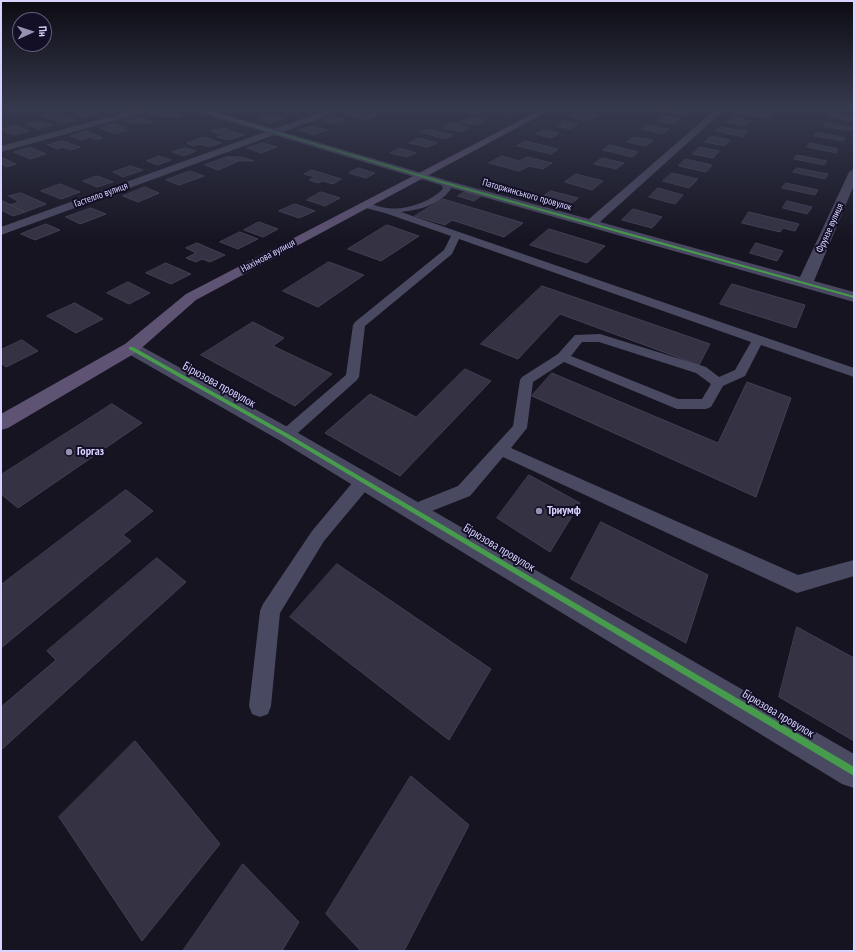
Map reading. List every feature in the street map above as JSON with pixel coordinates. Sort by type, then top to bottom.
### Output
[{"type":"main road","name":"Нахімова вулиця","points":[[1,423],[131,348],[191,297],[463,153]]},
{"type":"street","name":"Гастелло вулиця","points":[[1,231],[214,153]]},
{"type":"street","name":"Паторжинського провулок","points":[[350,153],[444,183],[854,297]]},
{"type":"street","points":[[591,224],[670,153]]},
{"type":"street","name":"Фрунзе вулиця","points":[[805,284],[854,172]]},
{"type":"street","name":"Бірюзова провулок","points":[[131,348],[364,481],[854,772]]},
{"type":"lane","points":[[388,210],[419,207],[443,194],[447,189],[444,183]]},
{"type":"lane","points":[[365,205],[388,210],[854,373]]},
{"type":"lane","points":[[286,436],[352,377],[358,325],[448,252],[457,234]]},
{"type":"lane","points":[[414,511],[464,492],[520,428],[527,380],[563,357],[579,338],[600,338],[701,370],[718,384]]},
{"type":"lane","points":[[563,357],[677,404],[706,404],[718,384],[740,373],[758,340]]},
{"type":"lane","points":[[501,450],[797,584],[854,568]]},
{"type":"lane","points":[[260,706],[270,611],[318,536],[364,481]]},
{"type":"building","points":[[17,153],[46,154],[30,159]]},
{"type":"building","points":[[176,153],[190,153],[184,156]]},
{"type":"building","points":[[392,153],[415,153],[406,157]]},
{"type":"building","points":[[617,153],[636,153],[632,157]]},
{"type":"building","points":[[694,153],[717,153],[713,158]]},
{"type":"building","points":[[797,155],[827,161],[824,165],[794,159]]},
{"type":"building","points":[[159,156],[171,160],[158,165],[147,161]]},
{"type":"building","points":[[502,156],[519,161],[527,157],[552,163],[543,169],[529,166],[519,171],[489,163]]},
{"type":"building","points":[[1,157],[16,164],[7,167],[1,164]]},
{"type":"building","points":[[227,157],[239,161],[218,170],[205,165]]},
{"type":"building","points":[[227,157],[241,157],[254,161],[239,161]]},
{"type":"building","points":[[602,158],[624,163],[616,169],[594,164]]},
{"type":"building","points":[[685,159],[712,165],[706,172],[679,166]]},
{"type":"building","points":[[131,166],[143,170],[123,177],[113,172]]},
{"type":"building","points":[[358,168],[375,173],[366,178],[349,173]]},
{"type":"building","points":[[797,168],[828,174],[825,179],[793,172]]},
{"type":"building","points":[[312,170],[341,179],[333,184],[323,181],[318,183],[309,180],[315,177],[304,174]]},
{"type":"building","points":[[190,171],[204,176],[179,185],[166,180]]},
{"type":"building","points":[[672,173],[698,179],[689,188],[663,181]]},
{"type":"building","points":[[576,174],[603,181],[592,190],[565,182]]},
{"type":"building","points":[[97,176],[113,182],[97,187],[83,181]]},
{"type":"building","points":[[786,183],[818,190],[815,195],[782,188]]},
{"type":"building","points":[[60,184],[80,192],[61,199],[41,191]]},
{"type":"building","points":[[145,187],[159,193],[138,202],[123,196]]},
{"type":"building","points":[[658,188],[683,195],[675,204],[649,197]]},
{"type":"building","points":[[551,191],[578,198],[569,206],[541,198]]},
{"type":"building","points":[[321,192],[340,198],[325,206],[307,200]]},
{"type":"building","points":[[465,192],[481,196],[474,201],[458,196]]},
{"type":"building","points":[[21,193],[46,204],[25,212],[10,205],[19,202],[9,196]]},
{"type":"building","points":[[443,199],[523,223],[504,237],[452,220],[445,225],[415,216]]},
{"type":"building","points":[[3,201],[25,212],[13,216],[1,210],[1,202]]},
{"type":"building","points":[[787,201],[812,207],[807,214],[783,208]]},
{"type":"building","points":[[295,204],[315,211],[299,218],[279,211]]},
{"type":"building","points":[[91,208],[106,214],[80,224],[66,217]]},
{"type":"building","points":[[633,209],[662,217],[652,228],[622,220]]},
{"type":"building","points":[[749,212],[799,224],[795,231],[783,228],[780,232],[742,223]]},
{"type":"building","points":[[259,222],[278,229],[263,237],[244,230]]},
{"type":"building","points":[[46,224],[60,230],[35,240],[21,234]]},
{"type":"building","points":[[387,225],[419,236],[381,261],[348,249]]},
{"type":"building","points":[[549,229],[605,246],[587,263],[530,245]]},
{"type":"building","points":[[240,232],[258,239],[238,249],[220,242]]},
{"type":"building","points":[[197,243],[225,255],[210,262],[202,259],[196,262],[186,258],[196,253],[186,248]]},
{"type":"building","points":[[756,243],[783,251],[777,261],[750,253]]},
{"type":"building","points":[[329,262],[364,275],[318,307],[283,291]]},
{"type":"building","points":[[166,263],[191,274],[171,284],[146,273]]},
{"type":"building","points":[[128,282],[150,293],[129,304],[107,293]]},
{"type":"building","points":[[732,284],[805,305],[796,328],[720,304]]},
{"type":"building","points":[[542,286],[710,344],[699,365],[560,314],[518,359],[481,344]]},
{"type":"building","points":[[75,303],[103,319],[76,333],[47,316]]},
{"type":"building","points":[[253,322],[284,338],[273,346],[332,374],[295,406],[201,355]]},
{"type":"building","points":[[22,340],[38,351],[6,367],[1,363],[1,350]]},
{"type":"building","points":[[465,369],[491,381],[400,476],[325,433],[370,394],[416,417]]},
{"type":"building","points":[[552,373],[718,443],[747,382],[791,398],[756,497],[532,396]]},
{"type":"building","name":"Горгаз","points":[[112,404],[142,423],[18,508],[1,494],[1,475]]},
{"type":"building","name":"Триумф","points":[[529,475],[580,503],[550,552],[497,518]]},
{"type":"building","points":[[126,490],[153,511],[123,535],[131,541],[1,648],[1,585]]},
{"type":"building","points":[[601,522],[708,575],[686,643],[571,579]]},
{"type":"building","points":[[157,558],[186,582],[1,750],[1,707],[56,660],[47,651]]},
{"type":"building","points":[[337,564],[491,669],[449,740],[290,617]]},
{"type":"building","points":[[797,627],[854,658],[854,741],[779,697]]},
{"type":"building","points":[[135,741],[220,844],[142,941],[59,817]]},
{"type":"building","points":[[411,776],[469,825],[404,951],[361,951],[326,914]]},
{"type":"building","points":[[243,864],[299,922],[282,951],[183,951]]},
{"type":"cycle path","points":[[346,153],[445,183],[854,297]]},
{"type":"cycle path","points":[[131,348],[286,435],[854,772]]},
{"type":"place","name":"Горгаз","points":[[69,452]]},
{"type":"place","name":"Триумф","points":[[539,511]]}]
